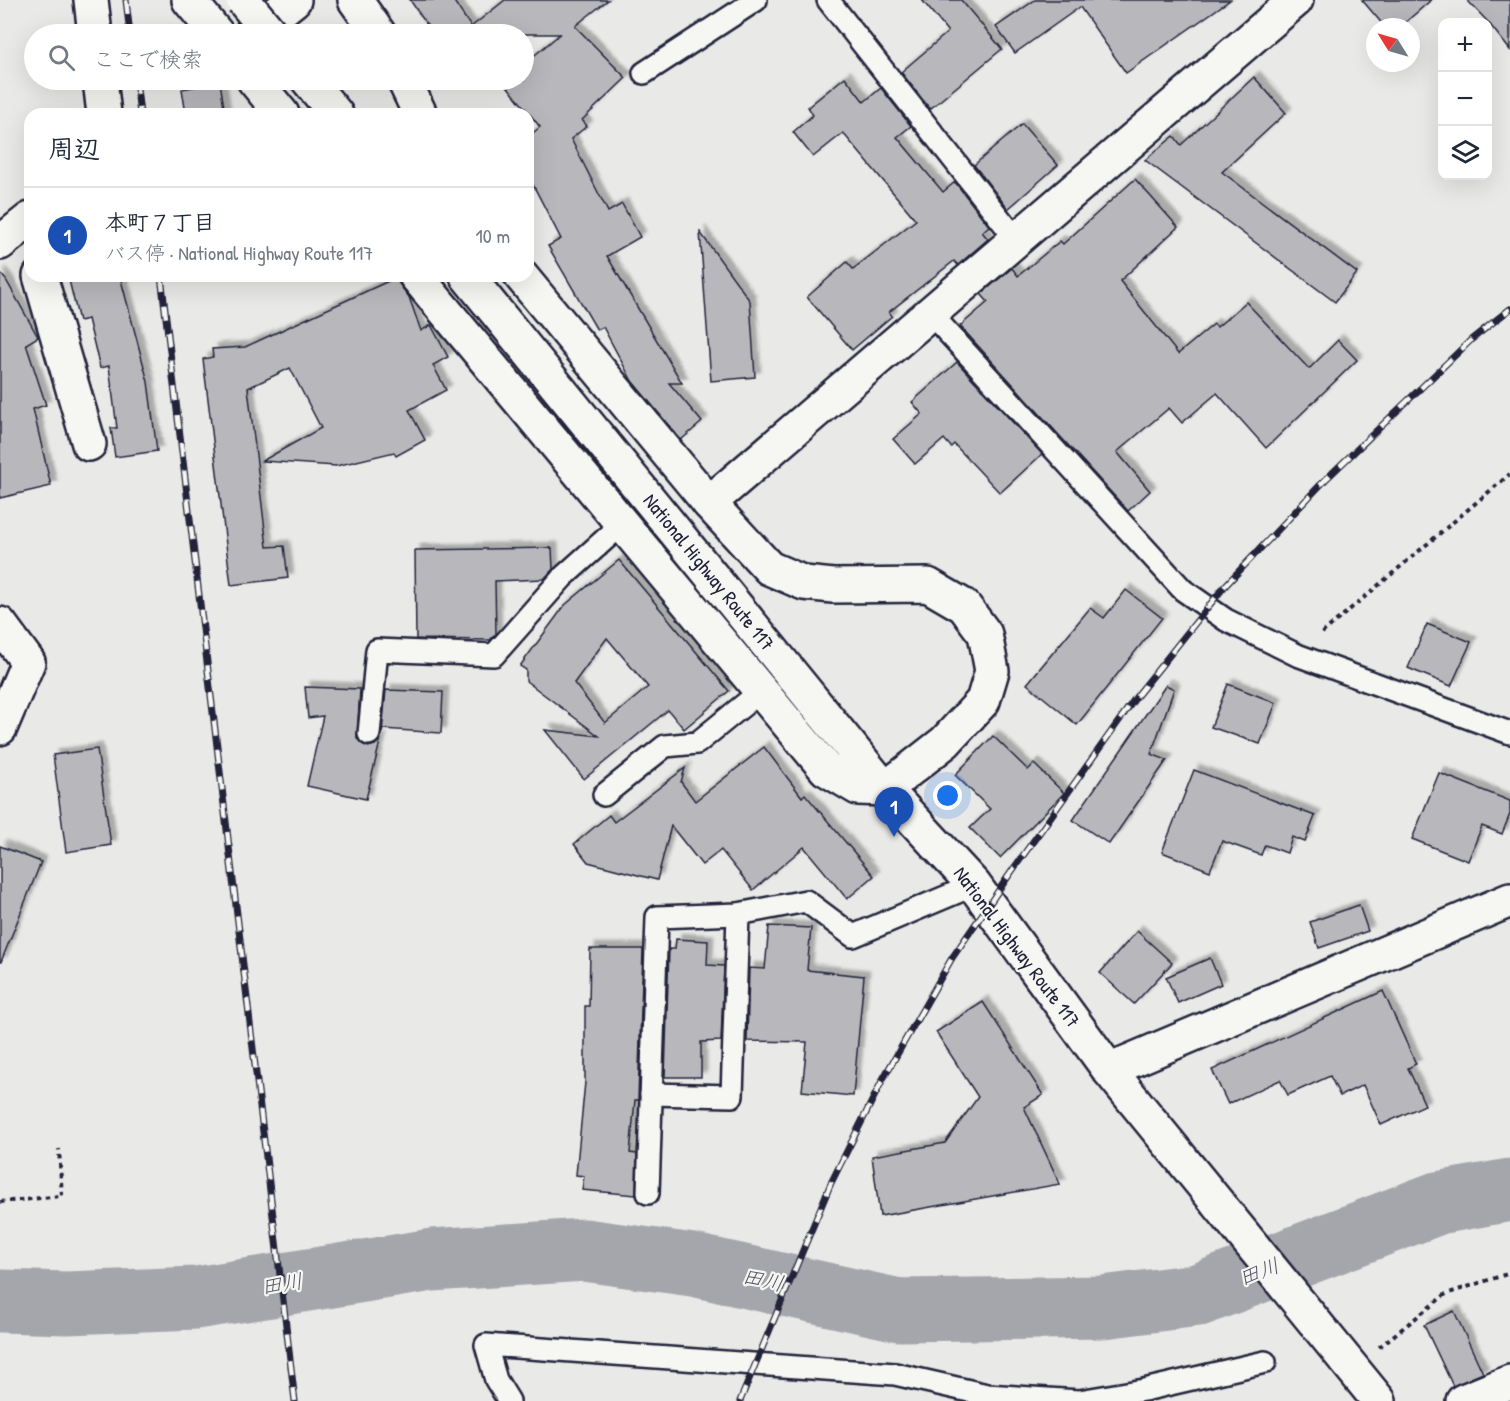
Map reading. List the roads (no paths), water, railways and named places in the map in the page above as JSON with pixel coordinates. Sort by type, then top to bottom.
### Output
[{"type":"main road","points":[[91,0],[94,24]]},
{"type":"main road","points":[[189,0],[209,24]]},
{"type":"main road","points":[[243,0],[263,24]]},
{"type":"main road","points":[[264,24],[294,0]]},
{"type":"main road","points":[[355,0],[372,24]]},
{"type":"main road","points":[[709,503],[1296,0]]},
{"type":"main road","points":[[101,90],[103,108]]},
{"type":"main road","points":[[262,90],[277,108]]},
{"type":"main road","points":[[316,90],[331,108]]},
{"type":"main road","points":[[409,90],[417,108]]},
{"type":"main road","points":[[42,282],[89,444]]},
{"type":"main road","points":[[421,282],[826,769],[858,788],[885,789],[945,742],[983,701],[992,671],[986,634],[964,606],[928,585],[804,584],[769,567],[709,503],[526,282]]},
{"type":"main road","name":"National Highway Route 117","points":[[472,282],[885,789],[974,885],[1109,1070],[1227,1212],[1378,1401]]},
{"type":"main road","points":[[0,624],[28,662],[0,728]]},
{"type":"main road","points":[[1109,1070],[1510,900]]},
{"type":"main road","points":[[1463,1401],[1510,1382]]},
{"type":"lane","points":[[644,73],[756,0]]},
{"type":"lane","points":[[828,0],[1016,239]]},
{"type":"lane","points":[[930,314],[1183,590],[1226,620],[1297,655],[1510,733]]},
{"type":"lane","points":[[369,734],[377,650],[494,655],[563,577],[621,525]]},
{"type":"lane","points":[[604,795],[664,746],[697,743],[761,691]]},
{"type":"lane","points":[[648,1193],[657,916],[738,914],[806,901],[853,936],[974,885]]},
{"type":"lane","points":[[651,1094],[732,1096],[738,914]]},
{"type":"lane","points":[[509,1401],[496,1380],[486,1345],[895,1374],[987,1395],[1079,1401],[1144,1390],[1265,1362]]},
{"type":"waterway","name":"田川","points":[[0,1301],[67,1303],[196,1298],[432,1260],[584,1250],[693,1265],[899,1310],[1103,1307],[1198,1295],[1438,1203],[1510,1190]]},
{"type":"railway","points":[[126,0],[129,24]]},
{"type":"railway","points":[[137,90],[139,108]]},
{"type":"railway","points":[[162,282],[295,1401]]},
{"type":"railway","points":[[740,1401],[831,1183],[883,1079],[952,958],[1012,871],[1136,697],[1224,587],[1325,480],[1472,339],[1510,309]]},
{"type":"place","name":"本町７丁目","points":[[894,837]]}]
